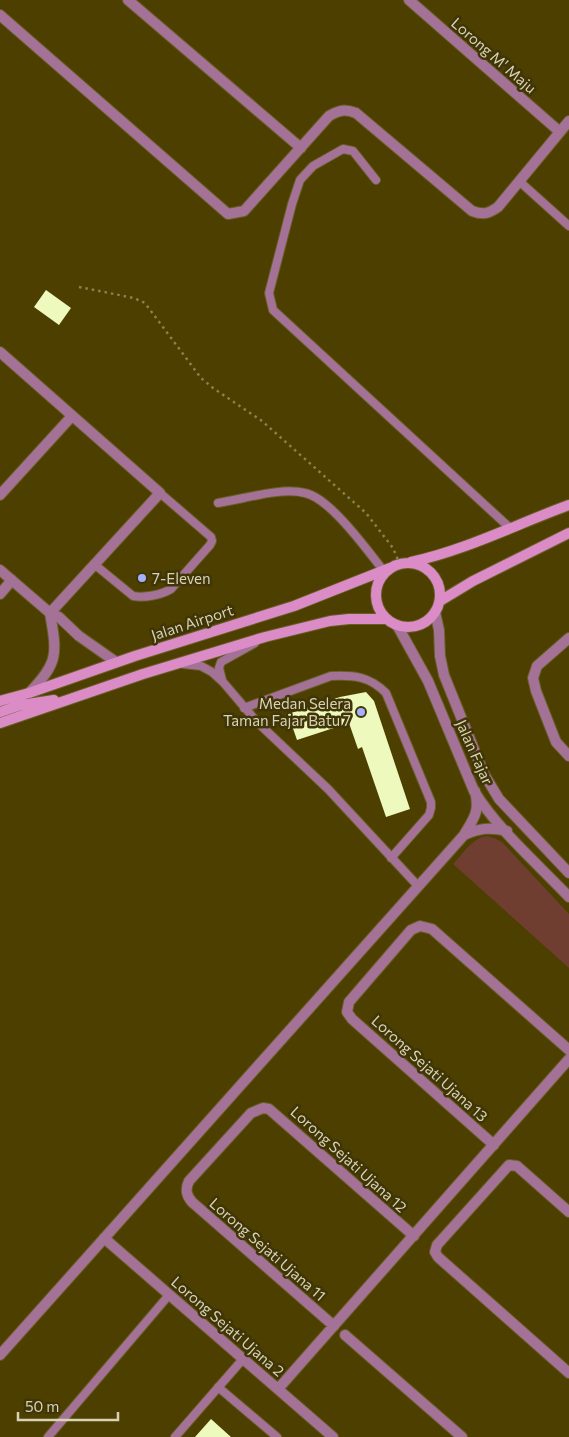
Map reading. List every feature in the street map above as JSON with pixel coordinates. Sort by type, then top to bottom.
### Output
[{"type":"main road","name":"Jalan Airport","points":[[0,701],[294,606],[396,566],[446,553],[569,505]]},
{"type":"main road","points":[[440,601],[473,581],[569,533]]},
{"type":"main road","points":[[396,566],[425,568],[437,580],[440,590],[440,601],[435,612],[428,620],[419,625],[408,627],[397,625],[387,619],[379,607],[376,592],[380,578],[396,566]]},
{"type":"main road","points":[[0,723],[265,637],[330,621],[387,619]]},
{"type":"main road","points":[[0,712],[21,705],[82,695]]},
{"type":"street","points":[[128,0],[301,148]]},
{"type":"street","name":"Lorong M' Maju","points":[[409,0],[560,132]]},
{"type":"street","points":[[0,16],[228,214],[244,212],[329,116],[342,110],[356,113],[472,211],[484,214],[498,207],[569,122]]},
{"type":"street","points":[[0,352],[160,493],[50,613],[55,652],[53,661],[42,680],[29,693]]},
{"type":"street","points":[[0,495],[72,416]]},
{"type":"street","points":[[0,570],[50,613],[58,616],[79,636],[116,662]]},
{"type":"street","points":[[0,594],[12,580]]},
{"type":"street","name":"Jalan Fajar","points":[[435,612],[444,675],[486,780],[499,799],[569,873]]},
{"type":"street","name":"Jalan Fajar","points":[[397,625],[428,681],[474,791],[507,831],[569,897]]},
{"type":"street","points":[[569,638],[537,666],[533,678],[536,691],[556,742],[569,756]]},
{"type":"street","points":[[0,1355],[464,835],[476,814],[477,802],[474,791]]},
{"type":"street","points":[[464,835],[484,828],[507,831]]},
{"type":"street","name":"Lorong Sejati Ujana 13","points":[[494,1144],[352,1019],[348,1012],[349,1002],[411,930],[420,926],[432,928],[569,1050]]},
{"type":"street","points":[[278,1389],[569,1059]]},
{"type":"street","name":"Lorong Sejati Ujana 11","points":[[262,1108],[252,1113],[189,1181],[186,1186],[186,1192],[192,1202],[334,1326]]},
{"type":"street","name":"Lorong Sejati Ujana 12","points":[[262,1108],[274,1112],[414,1236]]},
{"type":"street","points":[[569,1212],[517,1166],[512,1164],[506,1167],[437,1245],[435,1252],[438,1257],[569,1373]]},
{"type":"street","name":"Lorong Sejati Ujana 2","points":[[104,1238],[333,1437]]},
{"type":"street","points":[[345,1335],[462,1437]]},
{"type":"lane","points":[[376,180],[353,151],[343,149],[313,166],[300,180],[270,293],[274,310],[510,528]]},
{"type":"lane","points":[[519,181],[569,226]]},
{"type":"lane","points":[[218,503],[290,491],[307,493],[324,502],[354,533],[396,566]]},
{"type":"lane","points":[[94,564],[133,596],[139,597],[172,589],[212,541],[211,537],[160,493]]},
{"type":"lane","points":[[222,682],[219,668],[221,662],[265,637]]},
{"type":"lane","points":[[178,664],[201,666],[212,672],[244,708],[328,789],[418,886]]},
{"type":"lane","points":[[244,708],[331,676],[367,679],[377,684],[386,693],[431,808],[429,815],[391,858]]},
{"type":"lane","points":[[48,1437],[169,1295]]},
{"type":"lane","points":[[175,1437],[243,1359]]},
{"type":"lane","points":[[218,1387],[277,1437]]},
{"type":"path","points":[[79,287],[134,298],[145,303],[201,378],[262,420],[366,513],[393,548],[396,566]]},
{"type":"shaded area","points":[[487,836],[502,842],[569,914],[569,968],[453,864],[472,843]]},
{"type":"building","points":[[46,290],[71,308],[59,325],[34,307]]},
{"type":"building","points":[[366,692],[374,701],[410,809],[386,817],[362,747],[358,749],[349,723],[297,740],[288,714],[340,697]]},
{"type":"building","points":[[211,1419],[231,1437],[195,1437]]},
{"type":"place","name":"7-Eleven","points":[[142,578]]},
{"type":"place","name":"Medan Selera Taman Fajar Batu 7","points":[[361,712]]}]
